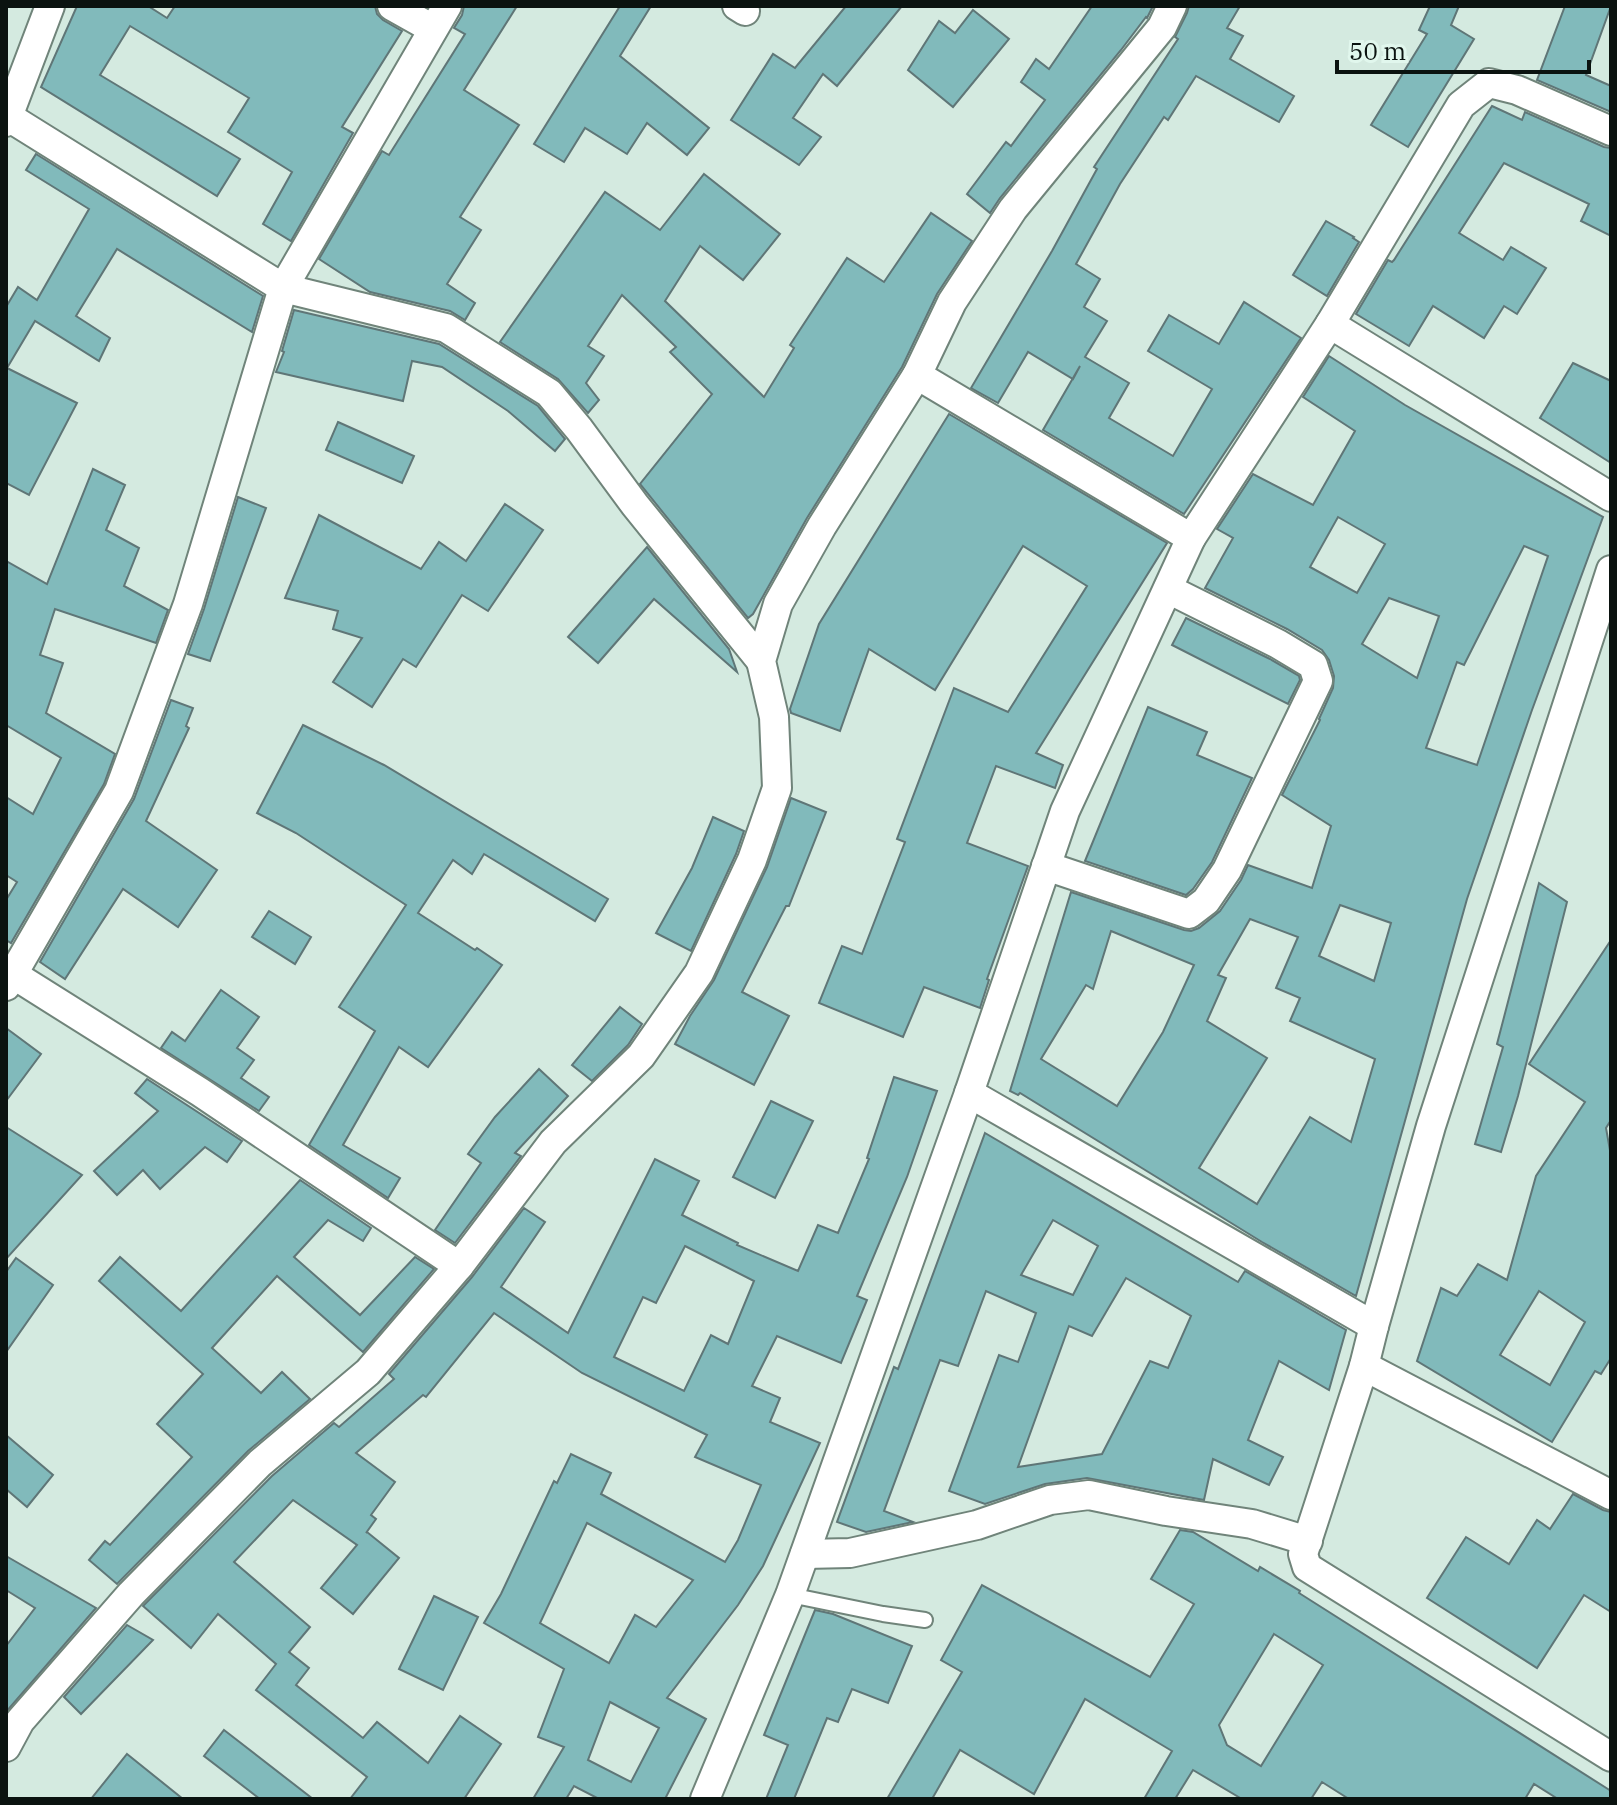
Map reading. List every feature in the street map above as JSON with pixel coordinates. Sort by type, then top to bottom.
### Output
[{"type":"street","points":[[6,122],[50,6]]},
{"type":"street","points":[[392,6],[440,17],[283,288],[188,604],[119,791],[10,980],[200,1092],[459,1266]]},
{"type":"street","points":[[761,661],[778,604],[822,526],[917,375],[952,302],[1013,209],[1162,27],[1172,6]]},
{"type":"street","points":[[705,1799],[805,1554],[969,1093],[1065,811],[1191,538],[1330,324],[1461,105],[1489,83],[1517,90],[1611,131]]},
{"type":"street","points":[[6,1747],[20,1721],[131,1594],[260,1463],[368,1372],[459,1266],[553,1142],[641,1056],[699,973],[752,860],[777,788],[774,717],[761,661],[549,393],[446,328],[283,288],[7,116]]},
{"type":"street","points":[[1330,324],[1611,497]]},
{"type":"street","points":[[917,375],[1191,538]]},
{"type":"street","points":[[1611,570],[1431,1126],[1364,1366],[1303,1554],[1307,1567],[1611,1757]]},
{"type":"street","points":[[1046,866],[1189,914],[1206,901],[1227,870],[1318,681],[1313,665],[1168,589]]},
{"type":"street","points":[[969,1093],[1374,1326]]},
{"type":"street","points":[[1364,1366],[1611,1495]]},
{"type":"street","points":[[805,1554],[850,1553],[977,1525],[1050,1500],[1089,1495],[1252,1524],[1308,1541]]},
{"type":"lane","points":[[790,1595],[925,1620]]},
{"type":"building","points":[[77,6],[148,6],[167,18],[175,6],[375,6],[383,20],[402,31],[342,127],[353,133],[291,241],[263,224],[292,172],[228,132],[249,98],[130,26],[100,75],[240,159],[217,196],[41,87]]},
{"type":"building","points":[[464,6],[517,6],[464,90],[519,125],[460,217],[481,230],[447,284],[475,303],[465,320],[450,311],[370,292],[319,259],[382,151],[389,155],[465,34],[454,28]]},
{"type":"building","points":[[620,6],[651,6],[620,56],[709,128],[687,155],[647,123],[627,154],[585,128],[564,162],[534,144]]},
{"type":"building","points":[[846,6],[902,6],[837,86],[823,74],[793,118],[821,137],[799,165],[731,120],[773,54],[795,68]]},
{"type":"building","points":[[1092,6],[1153,6],[1147,18],[990,213],[967,194],[1006,142],[1011,146],[1045,100],[1021,82],[1036,59],[1049,69]]},
{"type":"building","points":[[1189,6],[1240,6],[1227,28],[1243,36],[1230,59],[1294,96],[1279,122],[1196,76],[1168,120],[1164,117],[1120,184],[1076,264],[1100,279],[1084,307],[1107,321],[1085,357],[1129,383],[1109,418],[1173,456],[1212,389],[1148,351],[1169,315],[1219,344],[1244,302],[1301,338],[1184,514],[1043,430],[1073,379],[1028,352],[998,403],[971,388],[1052,251],[1097,169],[1094,167],[1178,39],[1175,37]]},
{"type":"building","points":[[1430,6],[1459,6],[1451,25],[1474,39],[1408,147],[1371,125],[1427,34],[1419,30]]},
{"type":"building","points":[[1565,6],[1611,6],[1586,75],[1611,86],[1611,112],[1537,80]]},
{"type":"building","points":[[973,10],[1009,39],[953,107],[908,70],[939,21],[955,33]]},
{"type":"building","points":[[1492,106],[1522,120],[1525,112],[1611,148],[1611,236],[1581,221],[1589,204],[1504,163],[1459,233],[1503,260],[1511,247],[1546,268],[1517,314],[1504,306],[1484,338],[1433,306],[1409,346],[1356,314],[1388,260],[1394,260]]},
{"type":"building","points":[[36,154],[263,296],[252,332],[117,249],[76,316],[110,338],[99,361],[35,321],[7,368],[77,403],[29,495],[6,483],[6,307],[18,287],[37,300],[89,209],[26,170]]},
{"type":"building","points":[[704,174],[780,234],[743,280],[700,246],[665,301],[764,397],[794,348],[790,345],[847,258],[884,282],[931,213],[972,241],[937,294],[902,367],[748,618],[640,484],[712,394],[670,352],[676,347],[622,295],[588,346],[604,356],[586,383],[599,400],[588,413],[558,379],[500,342],[605,192],[660,230]]},
{"type":"building","points":[[1326,221],[1359,242],[1327,296],[1293,275]]},
{"type":"building","points":[[294,310],[439,344],[538,406],[565,439],[555,451],[508,411],[442,367],[412,361],[403,401],[276,372]]},
{"type":"building","points":[[1329,356],[1405,405],[1603,517],[1467,899],[1356,1296],[1020,1093],[1010,1091],[1071,892],[1191,931],[1220,911],[1248,865],[1312,888],[1331,826],[1282,795],[1333,688],[1334,676],[1329,660],[1322,650],[1287,629],[1205,588],[1233,538],[1217,529],[1253,474],[1313,505],[1355,431],[1303,397]],"holes":[[[1338,517],[1385,544],[1357,593],[1310,567]],[[1524,546],[1548,556],[1477,765],[1426,748],[1457,662],[1464,665]],[[1389,598],[1439,616],[1417,678],[1362,644]],[[1340,905],[1391,923],[1374,981],[1319,956]],[[1250,919],[1298,937],[1276,988],[1300,998],[1290,1021],[1375,1059],[1351,1142],[1310,1117],[1257,1204],[1199,1168],[1267,1058],[1207,1021],[1226,978],[1218,975]],[[1111,931],[1194,965],[1163,1032],[1117,1106],[1041,1059],[1086,985],[1093,989]]]},
{"type":"building","points":[[1573,363],[1611,381],[1611,463],[1540,418]]},
{"type":"building","points":[[949,414],[1167,543],[1036,753],[1063,765],[1055,788],[996,766],[967,843],[1028,866],[987,979],[980,1008],[924,987],[903,1037],[819,1003],[842,946],[862,954],[905,842],[897,839],[954,688],[1008,712],[1087,586],[1023,546],[935,690],[869,649],[840,731],[791,713],[819,624]]},
{"type":"building","points":[[338,422],[414,456],[402,483],[326,450]]},
{"type":"building","points":[[93,469],[125,485],[106,530],[139,548],[124,586],[168,610],[156,643],[55,609],[40,655],[63,663],[46,713],[115,754],[104,784],[11,943],[6,940],[6,900],[17,882],[6,875],[6,797],[33,814],[61,758],[6,725],[6,561],[47,584]]},
{"type":"building","points":[[238,497],[266,508],[210,661],[188,654]]},
{"type":"building","points":[[505,504],[543,530],[488,611],[462,595],[416,667],[403,659],[372,707],[333,682],[362,638],[333,629],[338,611],[285,598],[319,515],[421,569],[439,542],[466,561]]},
{"type":"building","points":[[647,547],[729,649],[737,672],[654,599],[598,663],[568,637]]},
{"type":"building","points":[[1186,618],[1299,676],[1288,704],[1172,645]]},
{"type":"building","points":[[171,700],[193,708],[186,726],[189,728],[146,821],[217,870],[178,927],[123,889],[65,979],[40,962],[134,799]]},
{"type":"building","points":[[1148,707],[1207,732],[1197,755],[1252,778],[1212,862],[1186,895],[1085,861]]},
{"type":"building","points":[[303,725],[384,765],[608,899],[595,921],[484,854],[472,874],[453,860],[418,913],[502,965],[428,1067],[399,1047],[343,1145],[400,1178],[388,1198],[309,1145],[375,1031],[339,1007],[406,905],[296,833],[257,813]]},
{"type":"building","points":[[791,798],[826,812],[789,906],[786,906],[742,992],[789,1016],[754,1085],[675,1044],[714,980],[767,867]]},
{"type":"building","points":[[713,817],[744,831],[691,951],[656,933],[692,868]]},
{"type":"building","points":[[1539,883],[1567,902],[1501,1152],[1475,1144],[1503,1047],[1497,1044]]},
{"type":"building","points":[[269,911],[311,937],[295,964],[252,937]]},
{"type":"building","points":[[1611,940],[1611,1120],[1606,1128],[1611,1156],[1611,1358],[1601,1374],[1595,1371],[1552,1442],[1417,1361],[1441,1288],[1457,1296],[1478,1264],[1507,1280],[1536,1176],[1585,1102],[1529,1064]],"holes":[[[1539,1291],[1585,1322],[1550,1385],[1500,1355]]]},
{"type":"building","points":[[221,990],[259,1017],[237,1048],[254,1060],[241,1078],[269,1097],[259,1111],[161,1048],[172,1032],[185,1041]]},
{"type":"building","points":[[620,1007],[642,1024],[628,1045],[592,1081],[572,1065]]},
{"type":"building","points":[[6,1028],[41,1054],[6,1101]]},
{"type":"building","points":[[539,1069],[568,1096],[515,1153],[521,1156],[455,1243],[435,1230],[481,1163],[468,1154],[495,1117]]},
{"type":"building","points":[[894,1077],[937,1091],[907,1177],[857,1296],[867,1300],[841,1363],[777,1336],[752,1386],[780,1398],[770,1422],[820,1443],[763,1566],[738,1605],[667,1698],[706,1719],[665,1799],[599,1799],[574,1786],[566,1799],[533,1799],[564,1747],[538,1737],[564,1669],[484,1623],[501,1594],[554,1481],[557,1483],[571,1454],[611,1473],[601,1494],[725,1562],[738,1540],[761,1485],[695,1457],[707,1435],[582,1373],[494,1313],[426,1397],[423,1395],[356,1453],[395,1482],[371,1515],[376,1519],[366,1533],[399,1558],[353,1614],[321,1588],[357,1545],[293,1500],[234,1562],[310,1627],[289,1652],[309,1668],[296,1685],[363,1738],[377,1722],[428,1763],[460,1716],[501,1744],[464,1799],[350,1799],[367,1777],[256,1690],[276,1664],[218,1614],[191,1648],[143,1606],[272,1476],[334,1423],[339,1427],[394,1379],[389,1374],[472,1277],[524,1208],[545,1222],[501,1287],[568,1333],[655,1159],[699,1181],[682,1215],[737,1245],[798,1271],[818,1225],[838,1233]],"holes":[[[685,1246],[754,1281],[728,1344],[711,1335],[684,1391],[614,1357],[643,1297],[656,1303]],[[587,1523],[693,1580],[656,1627],[635,1615],[609,1663],[540,1623]],[[610,1702],[659,1728],[631,1782],[588,1760]]]},
{"type":"building","points":[[147,1079],[242,1141],[227,1162],[205,1147],[160,1189],[143,1170],[117,1195],[94,1171],[158,1111],[135,1093]]},
{"type":"building","points":[[771,1101],[813,1121],[775,1198],[733,1177]]},
{"type":"building","points":[[6,1127],[82,1175],[6,1259]]},
{"type":"building","points":[[985,1133],[1238,1282],[1245,1271],[1346,1330],[1329,1390],[1279,1361],[1248,1440],[1283,1457],[1269,1485],[1213,1459],[1204,1500],[1087,1478],[1045,1484],[985,1504],[949,1491],[999,1355],[1018,1362],[1036,1313],[986,1291],[958,1366],[940,1360],[884,1511],[913,1522],[866,1532],[837,1522],[894,1367],[898,1369]],"holes":[[[1053,1220],[1098,1246],[1073,1295],[1021,1275]],[[1126,1278],[1191,1316],[1168,1368],[1150,1361],[1102,1454],[1018,1467],[1069,1326],[1092,1336]]]},
{"type":"building","points":[[300,1180],[371,1228],[363,1241],[328,1220],[294,1257],[360,1315],[415,1257],[434,1269],[363,1352],[277,1276],[212,1348],[261,1393],[282,1372],[310,1399],[248,1451],[117,1584],[89,1560],[105,1541],[110,1545],[192,1457],[157,1424],[203,1374],[99,1281],[120,1257],[181,1311]]},
{"type":"building","points":[[16,1258],[53,1285],[6,1352],[6,1272]]},
{"type":"building","points":[[6,1435],[53,1475],[27,1507],[6,1489]]},
{"type":"building","points":[[1573,1494],[1611,1512],[1611,1612],[1584,1595],[1537,1668],[1427,1598],[1466,1537],[1509,1564],[1537,1520],[1550,1529]]},
{"type":"building","points":[[1180,1530],[1193,1532],[1258,1571],[1260,1567],[1300,1591],[1611,1791],[1611,1799],[1558,1799],[1534,1784],[1525,1799],[1349,1799],[1322,1782],[1311,1799],[1242,1799],[1193,1770],[1175,1799],[1144,1799],[1172,1751],[1085,1699],[1034,1794],[960,1750],[932,1799],[887,1799],[962,1672],[941,1660],[982,1585],[1150,1677],[1194,1604],[1151,1579]],"holes":[[[1274,1634],[1323,1665],[1261,1766],[1227,1745],[1219,1725]]]},
{"type":"building","points":[[6,1556],[96,1608],[6,1712],[6,1646],[35,1608],[6,1590]]},
{"type":"building","points":[[434,1596],[478,1617],[443,1690],[399,1669]]},
{"type":"building","points":[[815,1610],[833,1614],[912,1646],[888,1703],[852,1689],[838,1722],[827,1718],[794,1799],[766,1799],[788,1745],[764,1735]]},
{"type":"building","points":[[127,1625],[153,1640],[81,1714],[64,1697]]},
{"type":"building","points":[[224,1730],[313,1799],[260,1799],[204,1756]]},
{"type":"building","points":[[127,1754],[183,1799],[91,1799]]}]
